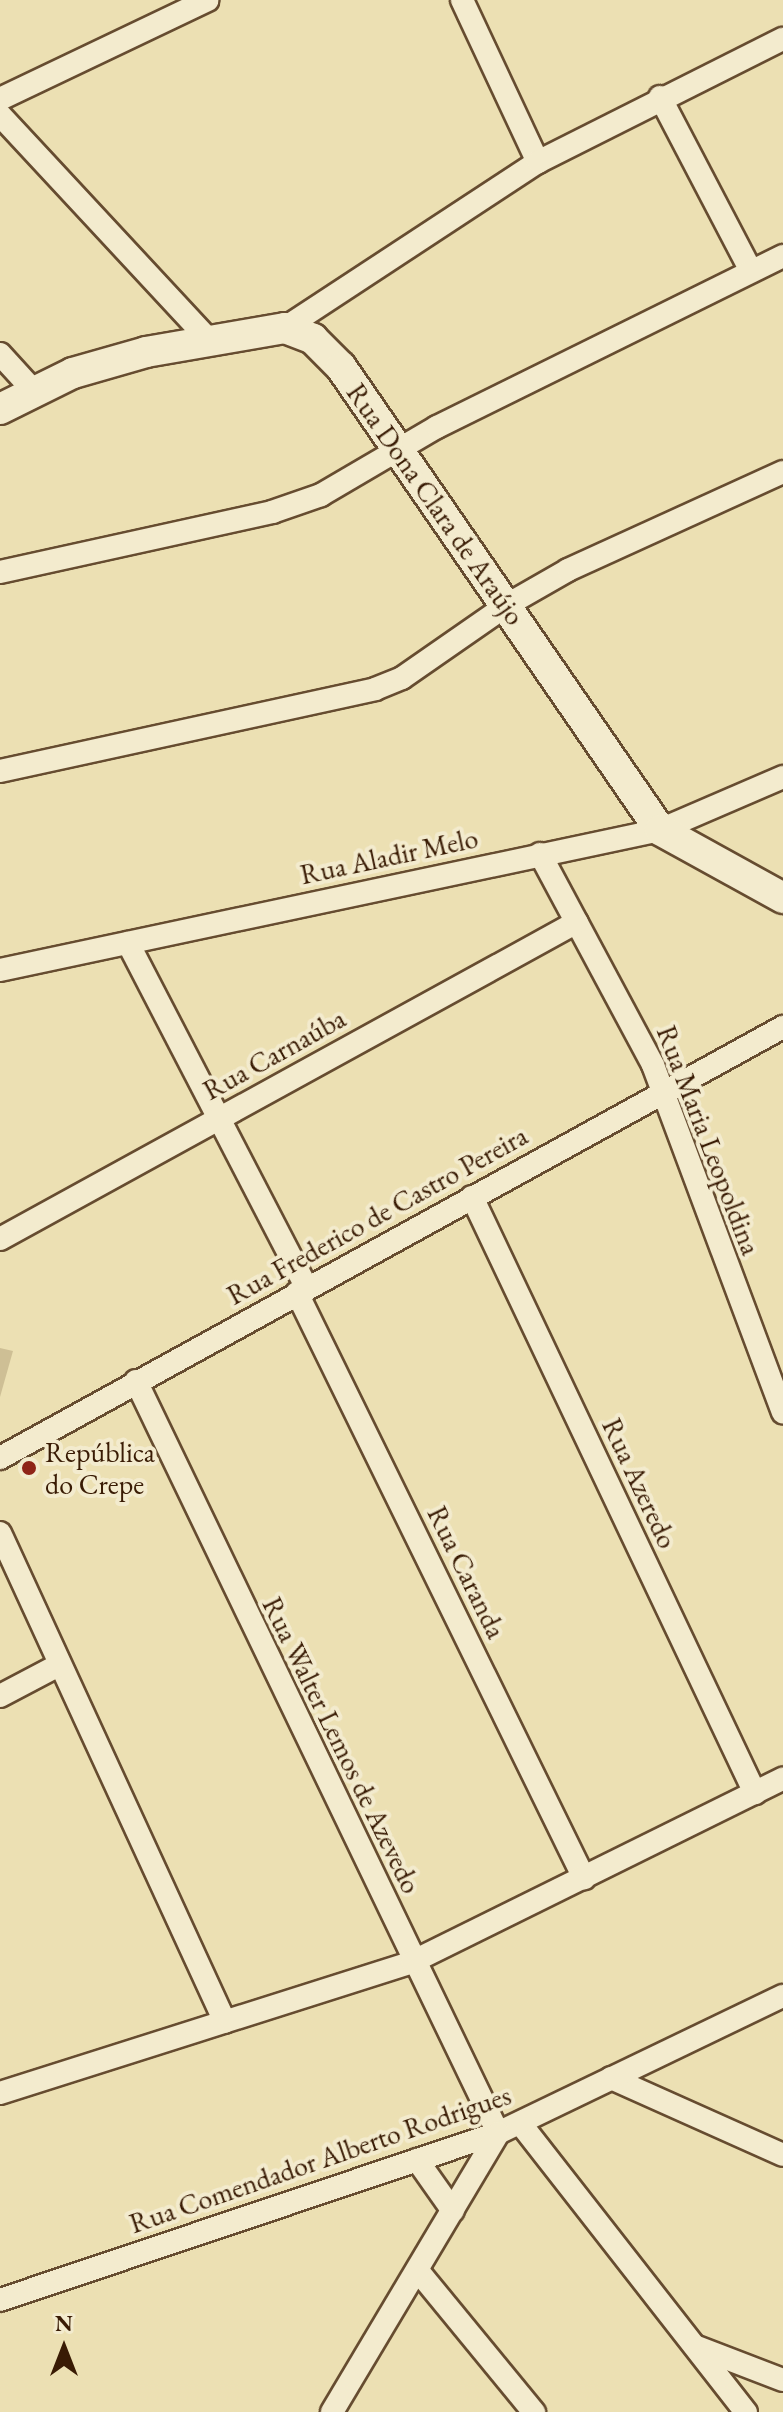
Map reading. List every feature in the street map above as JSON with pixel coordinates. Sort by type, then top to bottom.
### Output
[{"type":"main road","points":[[0,409],[32,389],[73,373],[208,339],[285,328]]},
{"type":"main road","name":"Rua Dona Clara de Araújo","points":[[285,328],[313,339],[341,367],[395,450],[507,605],[660,830],[783,898]]},
{"type":"street","points":[[0,99],[208,0]]},
{"type":"street","points":[[462,0],[538,162]]},
{"type":"street","points":[[285,328],[538,162],[660,97],[783,39]]},
{"type":"street","points":[[660,97],[751,271]]},
{"type":"street","points":[[0,115],[208,339]]},
{"type":"street","points":[[0,572],[272,512],[335,488],[395,450],[783,256]]},
{"type":"street","points":[[0,354],[32,389]]},
{"type":"street","points":[[0,771],[375,689],[411,673],[507,605],[568,570],[783,472]]},
{"type":"street","name":"Rua Aladir Melo","points":[[0,970],[660,830],[783,777]]},
{"type":"street","name":"Rua Maria Leopoldina","points":[[540,854],[664,1092],[773,1363],[783,1412]]},
{"type":"street","name":"Rua Carnaúba","points":[[0,1239],[577,922]]},
{"type":"street","name":"Rua Caranda","points":[[128,943],[219,1119],[584,1878]]},
{"type":"street","name":"Rua Frederico de Castro Pereira","points":[[0,1458],[783,1027]]},
{"type":"street","name":"Rua Azeredo","points":[[472,1197],[755,1793]]},
{"type":"street","name":"Rua Walter Lemos de Azevedo","points":[[136,1381],[412,1962],[498,2133]]},
{"type":"street","points":[[0,1533],[225,2022]]},
{"type":"street","points":[[0,1696],[59,1665]]},
{"type":"street","points":[[0,2093],[412,1962],[783,1779]]},
{"type":"street","name":"Rua Comendador Alberto Rodrigues","points":[[0,2300],[498,2133],[783,1996]]},
{"type":"street","points":[[611,2078],[783,2155]]},
{"type":"street","points":[[520,2123],[746,2412]]},
{"type":"street","points":[[340,2406],[498,2133]]},
{"type":"street","points":[[417,2160],[453,2211]]},
{"type":"street","points":[[418,2271],[534,2412]]},
{"type":"street","points":[[695,2347],[783,2380]]},
{"type":"shaded area","points":[[0,1348],[13,1351],[0,1397]]},
{"type":"place","name":"República do Crepe","points":[[29,1468]]}]
